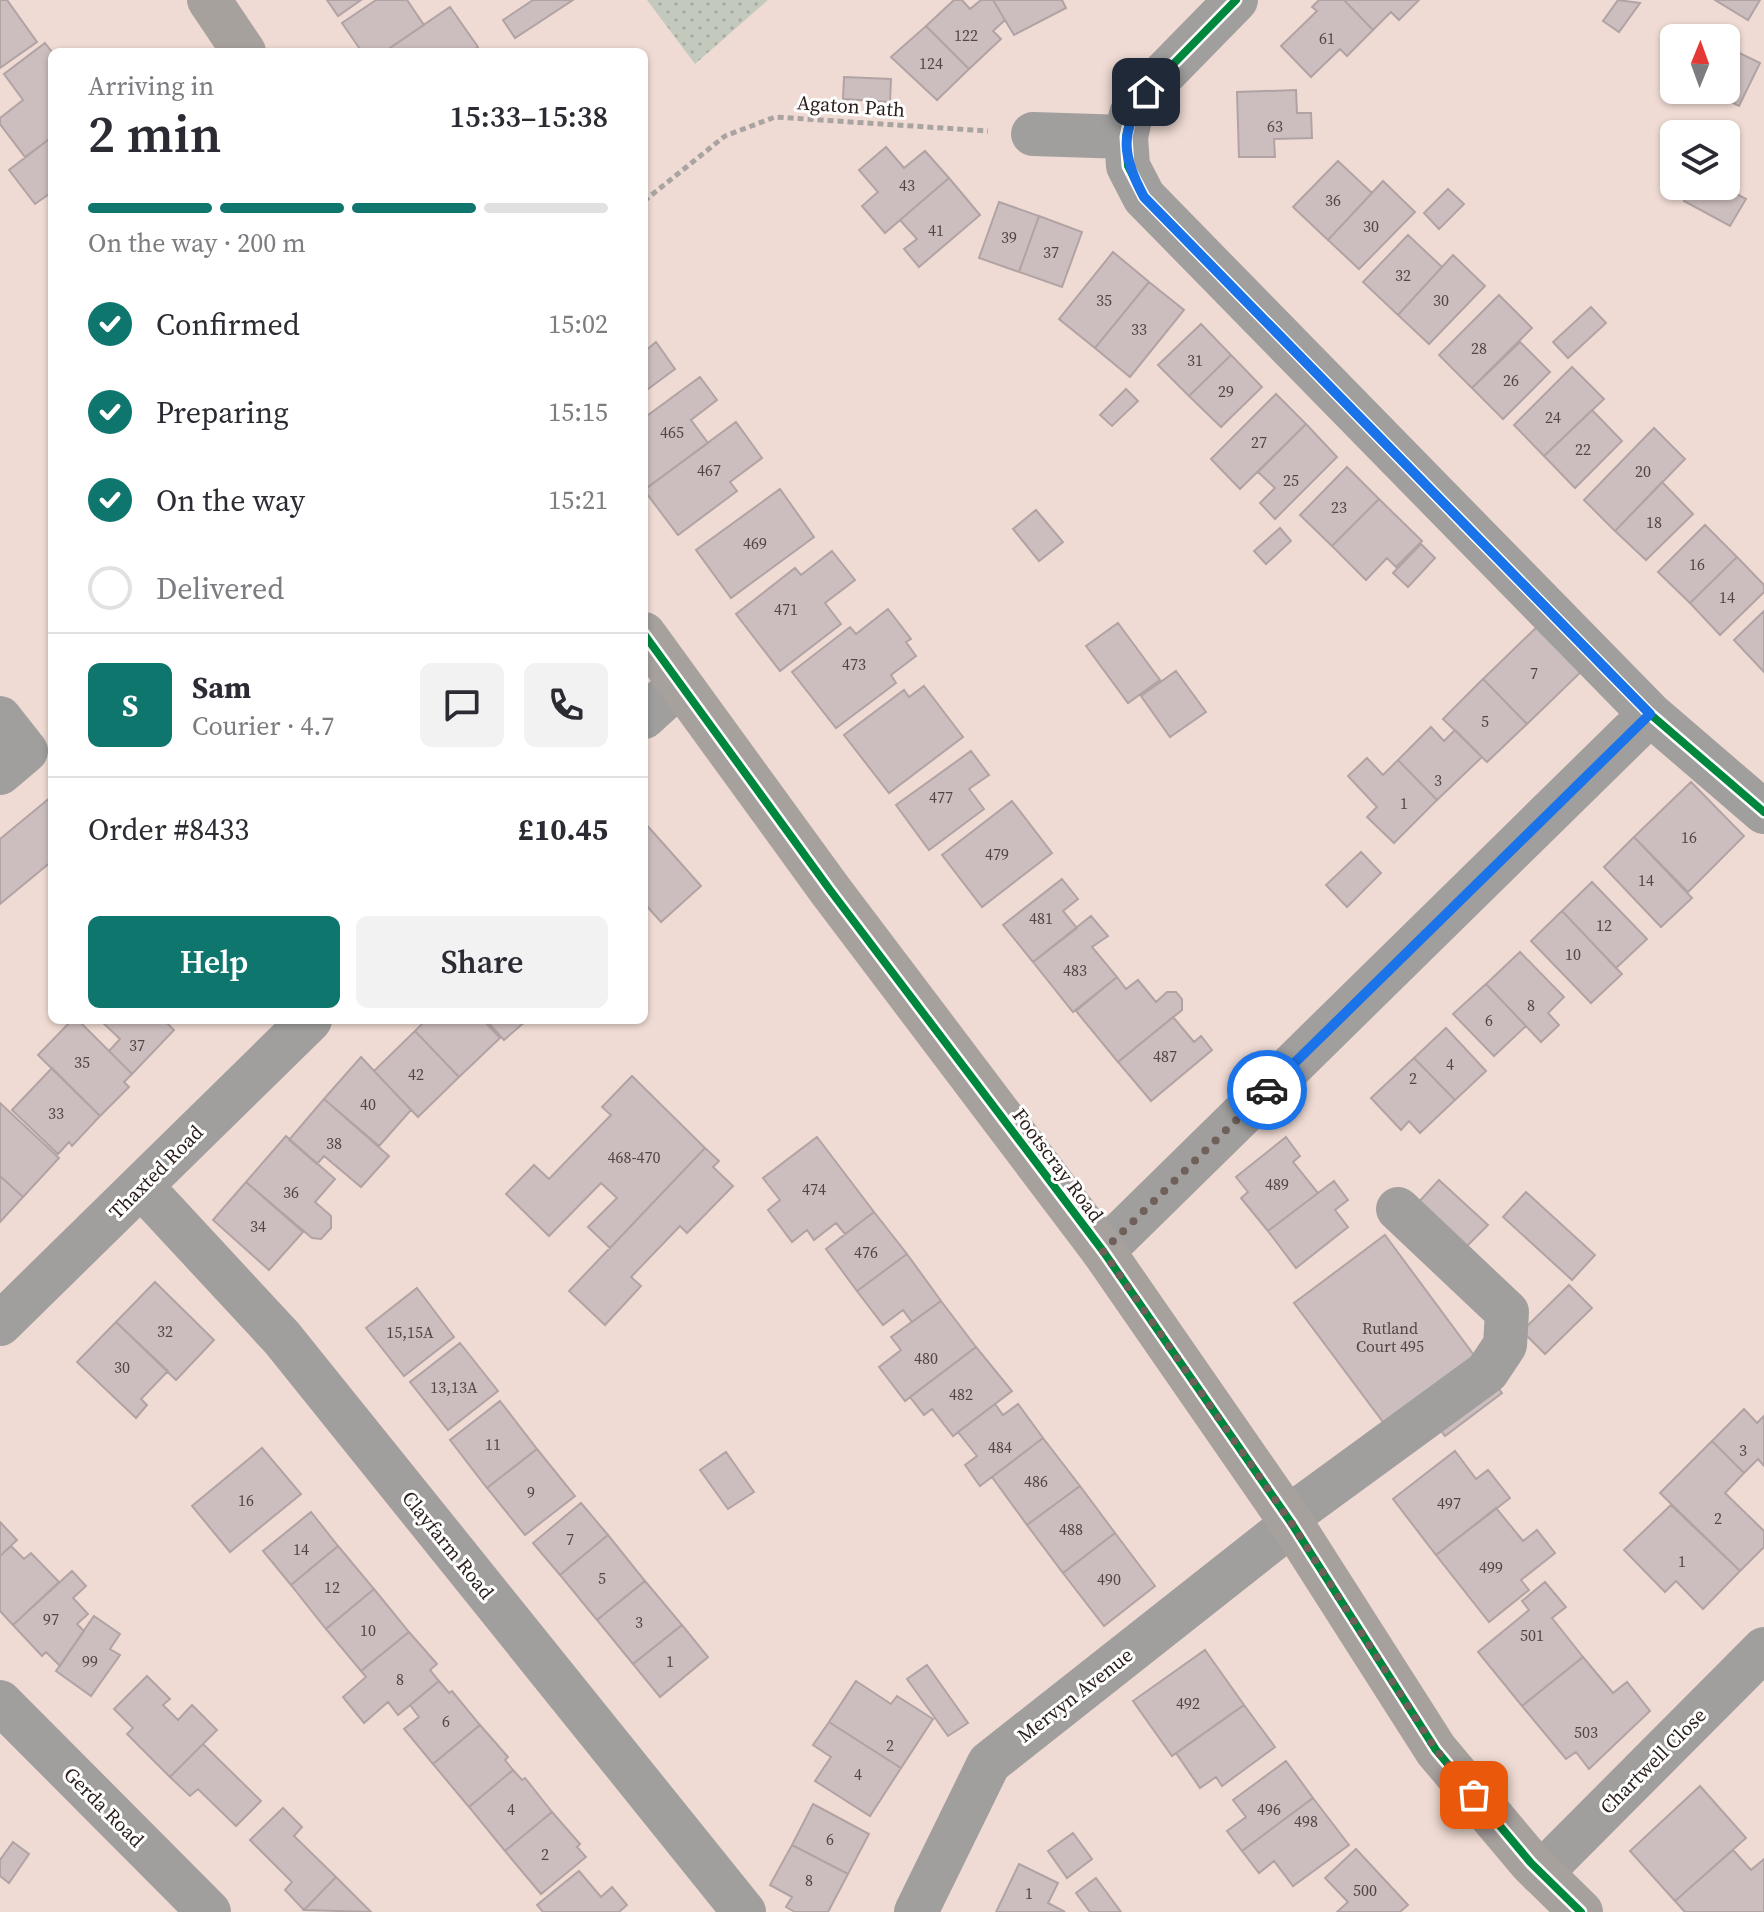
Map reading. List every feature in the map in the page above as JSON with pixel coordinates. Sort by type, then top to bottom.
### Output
[{"type":"main road","points":[[209,0],[241,48]]},
{"type":"main road","name":"Footscray Road","points":[[648,640],[1103,1251],[1290,1521],[1436,1750],[1541,1873],[1581,1912]]},
{"type":"street","points":[[1236,0],[1146,92],[1131,114],[1126,137],[1128,166],[1144,197],[1650,714],[1764,812]]},
{"type":"street","points":[[1033,134],[1126,137]]},
{"type":"street","points":[[648,713],[679,685]]},
{"type":"street","points":[[1103,1251],[1650,714]]},
{"type":"street","points":[[0,718],[26,751],[0,773]]},
{"type":"street","name":"Thaxted Road","points":[[0,1324],[306,1024]]},
{"type":"street","name":"Clayfarm Road","points":[[142,1187],[282,1338],[744,1912]]},
{"type":"street","name":"Mervyn Avenue","points":[[916,1912],[989,1763],[1290,1521],[1487,1372],[1505,1345],[1507,1312],[1398,1209]]},
{"type":"street","name":"Chartwell Close","points":[[1541,1873],[1764,1649]]},
{"type":"street","name":"Gerda Road","points":[[0,1702],[209,1912]]},
{"type":"shaded area","points":[[647,0],[768,0],[695,64]]},
{"type":"building","points":[[0,0],[7,0],[37,42],[0,68]]},
{"type":"building","points":[[327,0],[361,0],[338,16]]},
{"type":"building","points":[[376,0],[407,0],[424,25],[390,48],[359,48],[342,23]]},
{"type":"building","points":[[533,0],[573,0],[515,38],[503,20]]},
{"type":"building","points":[[954,0],[962,0],[970,9],[981,0],[993,0],[1005,20],[993,31],[1001,39],[969,69],[926,26]]},
{"type":"building","points":[[993,0],[1062,0],[1066,8],[1014,35]]},
{"type":"building","points":[[1319,0],[1344,0],[1373,30],[1347,56],[1340,49],[1311,77],[1281,46],[1317,11],[1312,7]]},
{"type":"building","points":[[1344,0],[1419,0],[1399,20],[1391,12],[1373,30]]},
{"type":"building","points":[[1618,0],[1640,3],[1619,32],[1603,21]]},
{"type":"building","points":[[1715,0],[1760,0],[1748,20]]},
{"type":"building","points":[[450,7],[478,47],[476,48],[390,48]]},
{"type":"building","points":[[926,26],[969,69],[937,100],[891,57]]},
{"type":"building","points":[[45,43],[49,48],[48,140],[25,157],[0,124],[0,118],[23,100],[4,74]]},
{"type":"building","points":[[1740,53],[1760,63],[1740,104]]},
{"type":"building","points":[[844,77],[891,79],[890,102],[843,99]]},
{"type":"building","points":[[1296,90],[1297,113],[1311,113],[1312,138],[1274,139],[1275,157],[1239,157],[1237,92]]},
{"type":"building","points":[[48,140],[48,195],[35,204],[9,170]]},
{"type":"building","points":[[886,147],[904,168],[925,151],[949,178],[885,233],[862,206],[878,192],[859,170]]},
{"type":"building","points":[[1338,161],[1372,193],[1328,240],[1293,207]]},
{"type":"building","points":[[949,178],[980,215],[919,267],[904,249],[917,239],[900,220]]},
{"type":"building","points":[[1383,181],[1415,212],[1359,269],[1328,240]]},
{"type":"building","points":[[1448,189],[1464,204],[1439,229],[1424,213]]},
{"type":"building","points":[[1740,196],[1746,199],[1730,226],[1684,201],[1740,200]]},
{"type":"building","points":[[999,202],[1039,216],[1019,272],[979,258]]},
{"type":"building","points":[[1039,216],[1082,232],[1062,287],[1019,272]]},
{"type":"building","points":[[1408,235],[1442,267],[1398,315],[1363,282]]},
{"type":"building","points":[[1113,252],[1149,282],[1095,348],[1059,319]]},
{"type":"building","points":[[1453,255],[1485,286],[1429,344],[1398,315]]},
{"type":"building","points":[[1149,282],[1184,310],[1130,377],[1095,348]]},
{"type":"building","points":[[1499,295],[1532,328],[1472,388],[1439,355]]},
{"type":"building","points":[[1591,307],[1606,323],[1568,358],[1553,342]]},
{"type":"building","points":[[1201,324],[1231,355],[1189,396],[1158,365]]},
{"type":"building","points":[[656,342],[675,369],[648,389],[648,349]]},
{"type":"building","points":[[1520,342],[1550,372],[1503,419],[1472,388]]},
{"type":"building","points":[[1231,355],[1262,387],[1221,427],[1189,396]]},
{"type":"building","points":[[1572,367],[1604,399],[1544,456],[1514,425]]},
{"type":"building","points":[[700,377],[717,400],[691,420],[708,443],[648,487],[648,415]]},
{"type":"building","points":[[1126,389],[1138,401],[1112,426],[1100,415]]},
{"type":"building","points":[[1276,394],[1306,424],[1240,489],[1211,459]]},
{"type":"building","points":[[1592,410],[1622,441],[1575,488],[1544,456]]},
{"type":"building","points":[[736,422],[762,458],[730,482],[737,491],[678,535],[648,495],[648,487]]},
{"type":"building","points":[[1306,424],[1337,457],[1275,519],[1260,503],[1275,488],[1258,472]]},
{"type":"building","points":[[1654,428],[1685,459],[1615,531],[1584,500]]},
{"type":"building","points":[[1347,467],[1379,499],[1332,546],[1300,515]]},
{"type":"building","points":[[1662,482],[1693,514],[1646,560],[1615,531]]},
{"type":"building","points":[[780,489],[814,537],[731,598],[696,550]]},
{"type":"building","points":[[1379,499],[1422,541],[1396,567],[1387,558],[1366,580],[1332,546]]},
{"type":"building","points":[[1036,510],[1063,542],[1039,561],[1013,529]]},
{"type":"building","points":[[1705,525],[1737,557],[1690,603],[1658,572]]},
{"type":"building","points":[[1280,528],[1291,541],[1266,564],[1254,551]]},
{"type":"building","points":[[1421,544],[1435,558],[1408,587],[1393,573]]},
{"type":"building","points":[[832,551],[855,580],[825,603],[841,624],[780,671],[736,614],[795,568],[801,575]]},
{"type":"building","points":[[1737,557],[1764,585],[1764,592],[1720,635],[1690,603]]},
{"type":"building","points":[[888,609],[911,639],[906,642],[916,656],[891,675],[896,683],[836,728],[792,672],[850,627],[856,634]]},
{"type":"building","points":[[1764,611],[1764,672],[1734,640]]},
{"type":"building","points":[[1542,622],[1586,667],[1527,724],[1483,679]]},
{"type":"building","points":[[1118,623],[1160,680],[1128,703],[1086,646]]},
{"type":"building","points":[[1176,671],[1206,712],[1170,737],[1141,696]]},
{"type":"building","points":[[1483,679],[1527,724],[1487,762],[1443,719]]},
{"type":"building","points":[[924,686],[963,737],[889,793],[844,735],[904,690],[909,697]]},
{"type":"building","points":[[1431,727],[1444,741],[1455,730],[1482,757],[1437,800],[1398,760]]},
{"type":"building","points":[[971,751],[989,775],[969,789],[984,809],[929,850],[896,805]]},
{"type":"building","points":[[1367,758],[1383,775],[1398,760],[1437,800],[1394,843],[1367,817],[1377,807],[1348,776]]},
{"type":"building","points":[[1691,782],[1744,836],[1688,892],[1634,837]]},
{"type":"building","points":[[48,799],[48,864],[0,904],[0,839]]},
{"type":"building","points":[[1012,801],[1052,853],[982,907],[942,855]]},
{"type":"building","points":[[648,826],[701,886],[661,922],[648,907]]},
{"type":"building","points":[[1634,837],[1692,898],[1661,927],[1604,867]]},
{"type":"building","points":[[1361,852],[1381,873],[1347,907],[1326,885]]},
{"type":"building","points":[[1062,879],[1078,899],[1063,911],[1077,928],[1033,962],[1003,925]]},
{"type":"building","points":[[1592,882],[1647,939],[1616,968],[1562,911]]},
{"type":"building","points":[[1562,911],[1622,974],[1591,1003],[1531,941]]},
{"type":"building","points":[[1091,916],[1108,936],[1092,947],[1117,977],[1073,1012],[1033,962]]},
{"type":"building","points":[[1520,952],[1564,997],[1548,1013],[1559,1025],[1541,1042],[1486,984]]},
{"type":"building","points":[[1117,977],[1126,989],[1138,980],[1156,1002],[1167,992],[1176,992],[1182,999],[1182,1010],[1118,1062],[1076,1011]]},
{"type":"building","points":[[1486,984],[1526,1026],[1494,1056],[1453,1014]]},
{"type":"building","points":[[1173,1017],[1194,1042],[1201,1036],[1212,1050],[1151,1101],[1118,1062]]},
{"type":"building","points":[[68,1024],[82,1024],[132,1074],[124,1082],[129,1087],[100,1116],[38,1055]]},
{"type":"building","points":[[104,1024],[168,1024],[174,1030],[132,1074],[109,1051],[120,1039]]},
{"type":"building","points":[[422,1024],[487,1024],[500,1038],[459,1077],[415,1031]]},
{"type":"building","points":[[490,1024],[522,1024],[504,1040]]},
{"type":"building","points":[[1446,1028],[1486,1071],[1455,1100],[1414,1058]]},
{"type":"building","points":[[415,1031],[459,1077],[418,1117],[374,1071]]},
{"type":"building","points":[[361,1057],[411,1110],[379,1146],[324,1099]]},
{"type":"building","points":[[1414,1058],[1455,1100],[1420,1133],[1409,1121],[1401,1130],[1371,1098]]},
{"type":"building","points":[[52,1068],[100,1116],[72,1146],[69,1142],[58,1154],[12,1110]]},
{"type":"building","points":[[632,1076],[705,1148],[610,1248],[588,1227],[617,1198],[601,1183],[549,1236],[506,1194],[534,1165],[549,1179],[611,1115],[602,1107]]},
{"type":"building","points":[[324,1099],[389,1156],[361,1187],[324,1156],[317,1164],[289,1140]]},
{"type":"building","points":[[0,1103],[59,1158],[23,1197],[0,1176]]},
{"type":"building","points":[[286,1136],[335,1179],[315,1202],[331,1216],[331,1228],[321,1239],[312,1238],[246,1182]]},
{"type":"building","points":[[817,1137],[874,1212],[845,1234],[836,1223],[814,1240],[807,1230],[792,1242],[768,1210],[780,1200],[763,1178]]},
{"type":"building","points":[[1286,1137],[1300,1156],[1293,1162],[1318,1193],[1268,1231],[1241,1198],[1248,1192],[1236,1177]]},
{"type":"building","points":[[705,1148],[719,1161],[713,1167],[733,1186],[687,1233],[680,1226],[631,1277],[641,1286],[605,1325],[569,1291]]},
{"type":"building","points":[[0,1176],[23,1197],[0,1222]]},
{"type":"building","points":[[1439,1180],[1488,1225],[1465,1248],[1417,1204]]},
{"type":"building","points":[[1334,1181],[1348,1200],[1335,1210],[1348,1227],[1296,1268],[1268,1231]]},
{"type":"building","points":[[246,1182],[303,1232],[269,1270],[213,1220]]},
{"type":"building","points":[[1526,1192],[1595,1255],[1572,1280],[1503,1217]]},
{"type":"building","points":[[874,1212],[907,1254],[857,1291],[826,1249]]},
{"type":"building","points":[[1385,1235],[1502,1393],[1445,1436],[1422,1405],[1389,1430],[1294,1303]]},
{"type":"building","points":[[907,1254],[941,1301],[912,1322],[903,1310],[883,1325],[857,1291]]},
{"type":"building","points":[[155,1282],[214,1340],[176,1380],[116,1322]]},
{"type":"building","points":[[1569,1285],[1592,1308],[1545,1354],[1522,1331]]},
{"type":"building","points":[[417,1288],[454,1337],[404,1376],[366,1328]]},
{"type":"building","points":[[941,1301],[976,1347],[905,1401],[879,1367],[901,1350],[891,1337]]},
{"type":"building","points":[[116,1322],[168,1371],[141,1399],[147,1405],[136,1418],[77,1362]]},
{"type":"building","points":[[460,1343],[498,1391],[448,1430],[410,1382]]},
{"type":"building","points":[[976,1347],[1012,1391],[953,1436],[932,1409],[924,1415],[910,1397]]},
{"type":"building","points":[[500,1401],[537,1449],[487,1488],[450,1440]]},
{"type":"building","points":[[995,1404],[1003,1415],[1018,1404],[1043,1438],[980,1486],[965,1465],[977,1456],[958,1432]]},
{"type":"building","points":[[1744,1409],[1757,1423],[1764,1416],[1764,1466],[1758,1459],[1744,1473],[1712,1441]]},
{"type":"building","points":[[1043,1438],[1080,1486],[1027,1525],[992,1477]]},
{"type":"building","points":[[1712,1441],[1744,1473],[1725,1493],[1764,1531],[1764,1547],[1740,1571],[1660,1493]]},
{"type":"building","points":[[262,1448],[301,1494],[230,1552],[192,1506]]},
{"type":"building","points":[[537,1449],[575,1496],[525,1535],[487,1488]]},
{"type":"building","points":[[1455,1451],[1476,1479],[1488,1470],[1510,1498],[1436,1555],[1393,1499]]},
{"type":"building","points":[[726,1452],[754,1492],[728,1509],[700,1470]]},
{"type":"building","points":[[1080,1486],[1115,1533],[1063,1573],[1027,1525]]},
{"type":"building","points":[[581,1503],[608,1535],[560,1575],[533,1543]]},
{"type":"building","points":[[1671,1505],[1740,1571],[1703,1609],[1676,1581],[1665,1592],[1624,1550]]},
{"type":"building","points":[[1496,1508],[1523,1541],[1537,1530],[1555,1553],[1521,1580],[1529,1590],[1489,1622],[1436,1555]]},
{"type":"building","points":[[311,1512],[338,1546],[291,1585],[263,1551]]},
{"type":"building","points":[[0,1522],[17,1540],[0,1556]]},
{"type":"building","points":[[1115,1533],[1155,1586],[1104,1626],[1063,1573]]},
{"type":"building","points":[[608,1535],[645,1581],[597,1620],[560,1575]]},
{"type":"building","points":[[11,1546],[24,1559],[31,1553],[59,1582],[13,1625],[0,1611],[0,1556]]},
{"type":"building","points":[[338,1546],[374,1589],[326,1629],[291,1585]]},
{"type":"building","points":[[72,1571],[86,1586],[73,1598],[88,1614],[77,1624],[84,1631],[60,1666],[46,1652],[42,1656],[13,1625]]},
{"type":"building","points":[[645,1581],[682,1625],[633,1664],[597,1620]]},
{"type":"building","points":[[1545,1582],[1566,1607],[1552,1618],[1583,1657],[1522,1706],[1478,1652],[1529,1610],[1522,1601]]},
{"type":"building","points":[[374,1589],[409,1632],[361,1671],[326,1629]]},
{"type":"building","points":[[94,1616],[120,1634],[110,1649],[120,1655],[91,1696],[56,1671]]},
{"type":"building","points":[[682,1625],[708,1657],[660,1697],[633,1664]]},
{"type":"building","points":[[409,1632],[437,1664],[430,1670],[439,1681],[398,1715],[388,1702],[364,1723],[343,1697],[366,1677],[361,1671]]},
{"type":"building","points":[[1205,1650],[1244,1705],[1172,1756],[1133,1701]]},
{"type":"building","points":[[1583,1657],[1613,1693],[1627,1682],[1650,1711],[1589,1769],[1576,1752],[1566,1759],[1522,1706]]},
{"type":"building","points":[[927,1665],[968,1723],[948,1736],[907,1679]]},
{"type":"building","points":[[147,1676],[170,1699],[163,1705],[178,1720],[192,1705],[217,1730],[170,1777],[127,1734],[133,1728],[114,1709]]},
{"type":"building","points":[[439,1681],[449,1693],[452,1691],[480,1725],[433,1764],[404,1729],[419,1717],[410,1705]]},
{"type":"building","points":[[856,1681],[891,1704],[897,1696],[933,1719],[901,1768],[829,1722]]},
{"type":"building","points":[[1244,1705],[1275,1747],[1222,1786],[1216,1777],[1200,1788],[1176,1753]]},
{"type":"building","points":[[829,1722],[901,1768],[870,1816],[815,1781],[831,1757],[813,1745]]},
{"type":"building","points":[[480,1725],[508,1757],[505,1760],[513,1770],[469,1807],[433,1764]]},
{"type":"building","points":[[203,1744],[261,1801],[236,1826],[198,1789],[190,1796],[170,1777]]},
{"type":"building","points":[[1286,1761],[1313,1798],[1242,1851],[1227,1831],[1246,1817],[1233,1800]]},
{"type":"building","points":[[513,1770],[522,1780],[525,1778],[552,1812],[505,1851],[469,1807]]},
{"type":"building","points":[[1700,1786],[1746,1838],[1675,1901],[1630,1851]]},
{"type":"building","points":[[1313,1798],[1349,1845],[1293,1886],[1274,1861],[1259,1873],[1242,1851]]},
{"type":"building","points":[[813,1804],[869,1834],[848,1874],[792,1845]]},
{"type":"building","points":[[283,1808],[302,1827],[294,1836],[336,1877],[304,1910],[285,1890],[292,1882],[250,1840]]},
{"type":"building","points":[[552,1812],[580,1844],[577,1847],[586,1857],[541,1894],[505,1851]]},
{"type":"building","points":[[1073,1833],[1092,1859],[1067,1878],[1048,1851]]},
{"type":"building","points":[[13,1842],[29,1854],[9,1883],[0,1876],[0,1860]]},
{"type":"building","points":[[792,1845],[848,1874],[828,1912],[795,1912],[786,1907],[792,1897],[770,1885]]},
{"type":"building","points":[[1356,1849],[1408,1905],[1400,1912],[1337,1912],[1348,1902],[1325,1878]]},
{"type":"building","points":[[1733,1850],[1751,1870],[1764,1859],[1764,1912],[1685,1912],[1675,1901]]},
{"type":"building","points":[[1019,1864],[1058,1883],[1048,1903],[1065,1912],[996,1912]]},
{"type":"building","points":[[579,1871],[601,1897],[612,1887],[627,1905],[619,1912],[543,1912],[537,1905]]},
{"type":"building","points":[[336,1877],[371,1912],[304,1910]]},
{"type":"building","points":[[1096,1878],[1121,1912],[1090,1912],[1076,1893]]},
{"type":"cycle path","points":[[1236,0],[1146,92],[1131,114],[1126,137],[1128,166],[1144,197],[1650,714],[1764,812]]},
{"type":"cycle path","points":[[648,640],[830,890],[1103,1251],[1292,1524],[1436,1750],[1531,1863],[1581,1912]]},
{"type":"way so far","points":[[1267,1090],[1103,1251],[1292,1524],[1436,1750],[1474,1795]]},
{"type":"route","points":[[1146,92],[1131,114],[1126,137],[1128,166],[1144,197],[1650,714],[1267,1090]]}]
